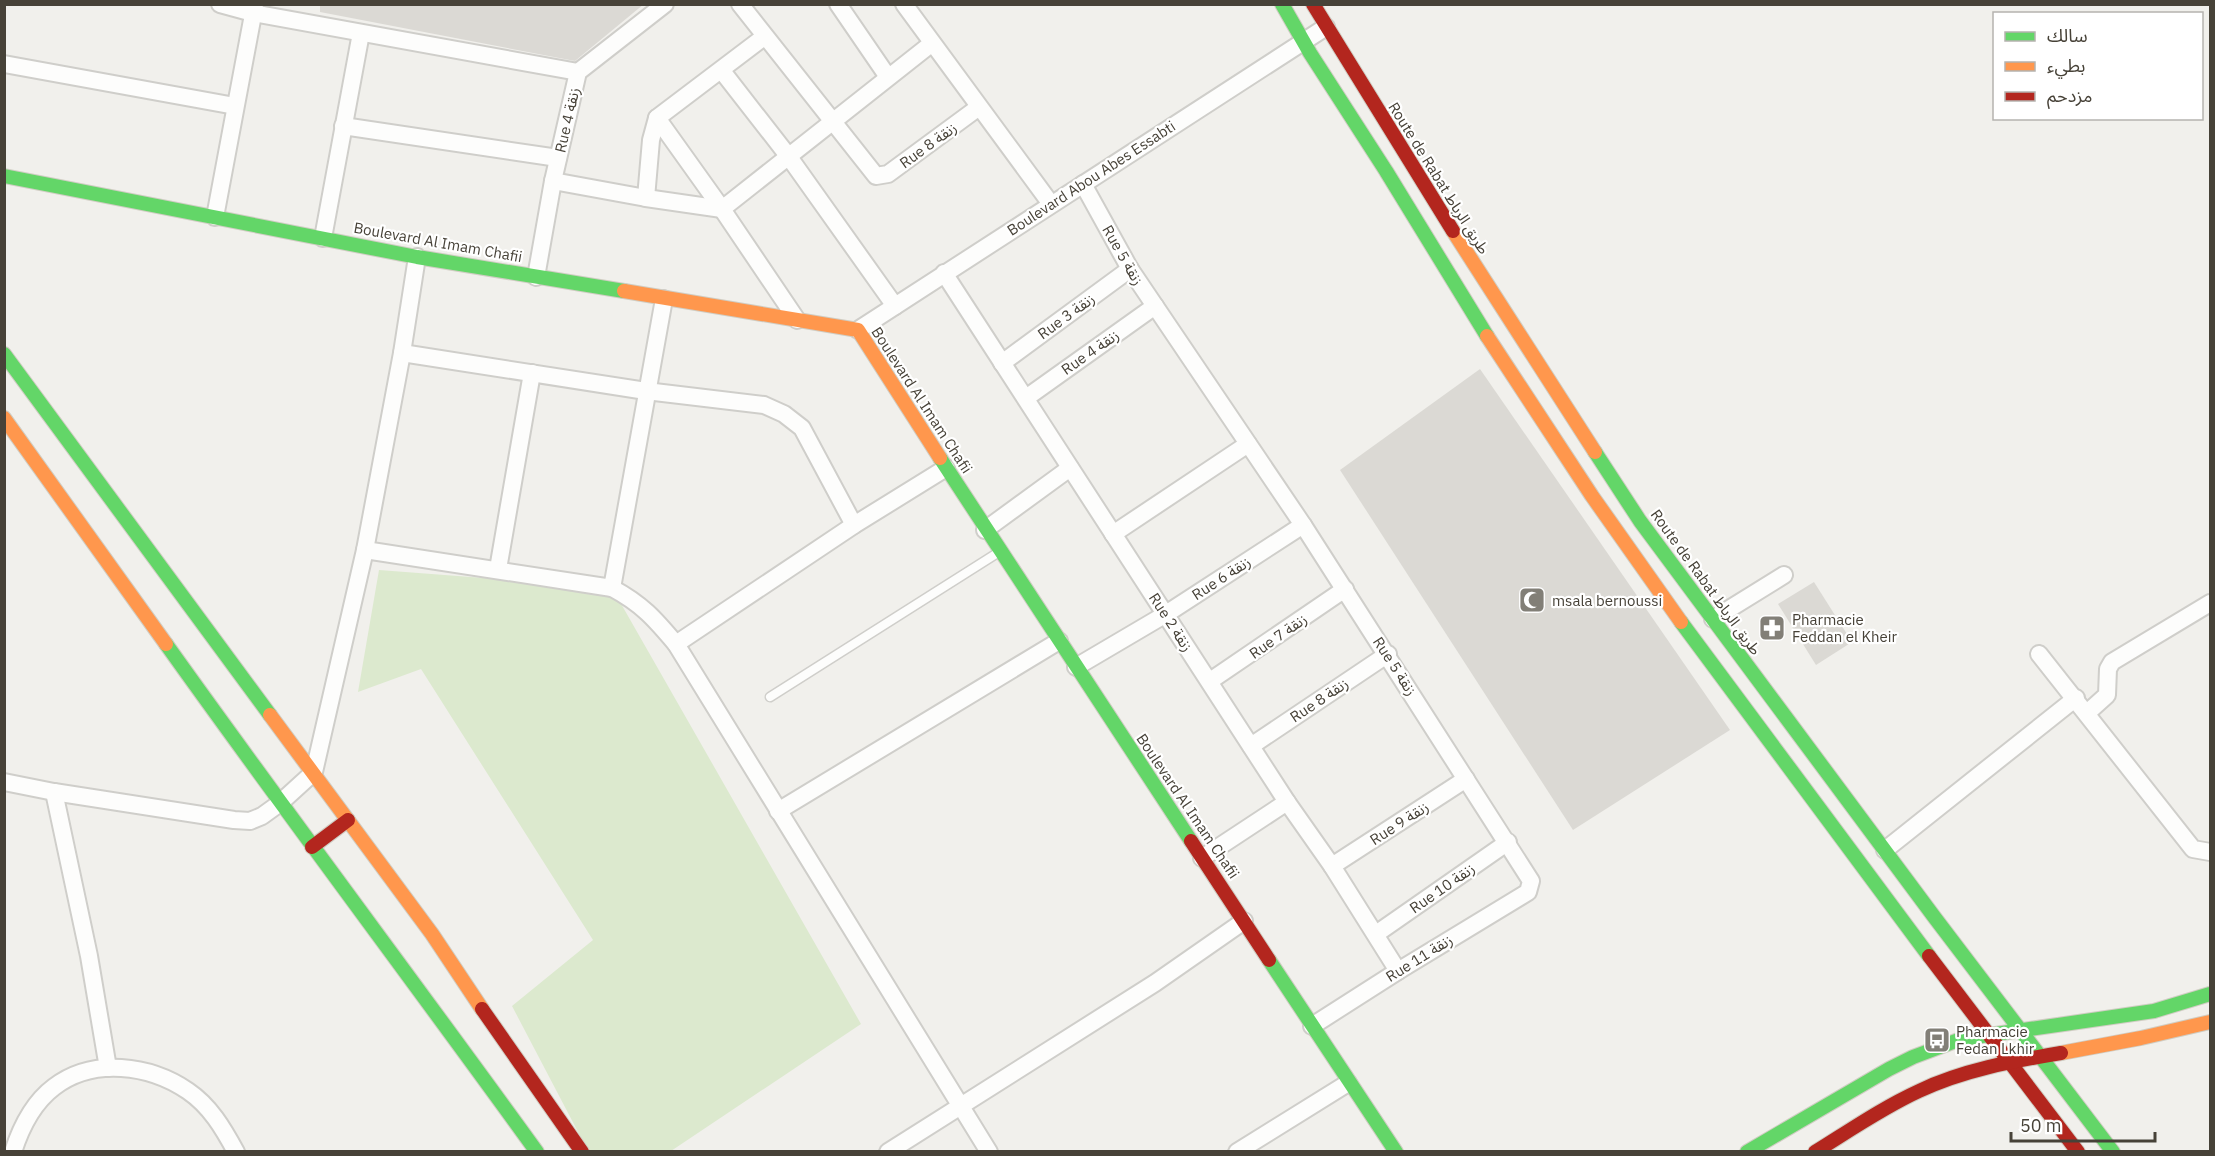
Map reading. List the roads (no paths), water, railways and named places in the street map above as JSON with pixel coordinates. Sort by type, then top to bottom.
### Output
[{"type":"street","points":[[219,4],[254,9],[361,33],[578,72]]},
{"type":"street","name":"Rue 4 زنقة","points":[[536,277],[553,181],[578,72],[665,4]]},
{"type":"street","points":[[740,4],[832,121]]},
{"type":"street","points":[[838,4],[888,77]]},
{"type":"street","points":[[904,4],[931,44],[1051,204]]},
{"type":"street","points":[[1282,4],[1302,42],[1548,428],[1620,536],[1778,753],[2078,1152]]},
{"type":"street","name":"Route de Rabat طريق الرباط","points":[[1313,4],[1462,246],[1640,521],[2114,1152]]},
{"type":"street","points":[[215,217],[254,9]]},
{"type":"street","name":"Boulevard Abou Abes Essabti","points":[[858,330],[1326,27]]},
{"type":"street","points":[[323,238],[361,33]]},
{"type":"street","points":[[646,198],[651,140],[657,118],[764,37]]},
{"type":"street","points":[[553,181],[722,209],[931,44]]},
{"type":"street","points":[[4,64],[235,106]]},
{"type":"street","points":[[722,71],[789,158],[895,306]]},
{"type":"street","name":"Rue 8 زنقة","points":[[832,121],[876,176],[888,174],[979,107]]},
{"type":"street","points":[[657,118],[797,320]]},
{"type":"street","points":[[343,126],[558,158]]},
{"type":"street","name":"Boulevard Al Imam Chafii","points":[[4,176],[417,257],[858,330],[999,552],[1244,921],[1348,1083],[1396,1152]]},
{"type":"street","name":"Rue 5 زنقة","points":[[1083,184],[1130,269],[1303,525],[1508,842],[1531,881],[1528,892]]},
{"type":"street","points":[[4,782],[54,792],[250,821],[262,816],[280,803],[314,772],[364,550],[402,353],[417,257]]},
{"type":"street","name":"Rue 3 زنقة","points":[[1002,363],[1130,269]]},
{"type":"street","name":"Rue 2 زنقة","points":[[944,273],[1398,970]]},
{"type":"street","points":[[612,588],[664,299]]},
{"type":"street","name":"Rue 4 زنقة","points":[[1026,398],[1155,306]]},
{"type":"street","points":[[402,353],[646,391],[764,405],[784,414],[802,428],[854,525]]},
{"type":"street","points":[[4,354],[432,934],[582,1152]]},
{"type":"street","points":[[498,569],[532,373]]},
{"type":"street","points":[[4,418],[280,803],[411,977],[537,1152]]},
{"type":"street","points":[[1113,534],[1248,444]]},
{"type":"street","points":[[676,644],[854,525],[946,468]]},
{"type":"street","points":[[985,530],[1070,468]]},
{"type":"street","name":"Rue 6 زنقة","points":[[1076,667],[1166,614],[1303,525]]},
{"type":"street","points":[[364,550],[612,588],[649,612],[676,644],[989,1152]]},
{"type":"street","points":[[1713,619],[1785,575]]},
{"type":"street","name":"Rue 7 زنقة","points":[[1210,681],[1345,589]]},
{"type":"street","points":[[2087,713],[2107,695],[2108,669],[2112,662],[2211,603]]},
{"type":"street","points":[[778,811],[1059,641]]},
{"type":"street","name":"Rue 8 زنقة","points":[[1251,746],[1388,654]]},
{"type":"street","points":[[2039,654],[2193,849],[2211,852]]},
{"type":"street","points":[[1885,850],[2076,698]]},
{"type":"street","name":"Rue 9 زنقة","points":[[1332,866],[1466,779]]},
{"type":"street","points":[[54,792],[89,956],[108,1068]]},
{"type":"street","points":[[1202,858],[1287,802]]},
{"type":"street","points":[[312,847],[348,820]]},
{"type":"street","name":"Rue 10 زنقة","points":[[1376,934],[1508,842]]},
{"type":"street","name":"Rue 11 زنقة","points":[[1312,1026],[1398,970],[1528,892]]},
{"type":"street","points":[[888,1152],[1155,983],[1244,921]]},
{"type":"street","points":[[1747,1152],[1905,1061],[1961,1039],[2154,1011],[2211,994]]},
{"type":"street","points":[[1815,1152],[1906,1098],[1934,1085],[2012,1063],[2170,1034],[2211,1022]]},
{"type":"street","points":[[13,1152],[19,1133],[35,1107],[54,1087],[87,1071],[108,1068],[154,1073],[190,1092],[209,1110],[223,1128],[236,1152]]},
{"type":"street","points":[[1236,1152],[1348,1083]]},
{"type":"lane","points":[[770,697],[999,552]]},
{"type":"place","name":"msala bernoussi","points":[[1532,600]]},
{"type":"place","name":"Pharmacie Feddan el Kheir","points":[[1772,628]]},
{"type":"place","name":"Pharmacie Fedan Lkhir","points":[[1937,1040]]}]
